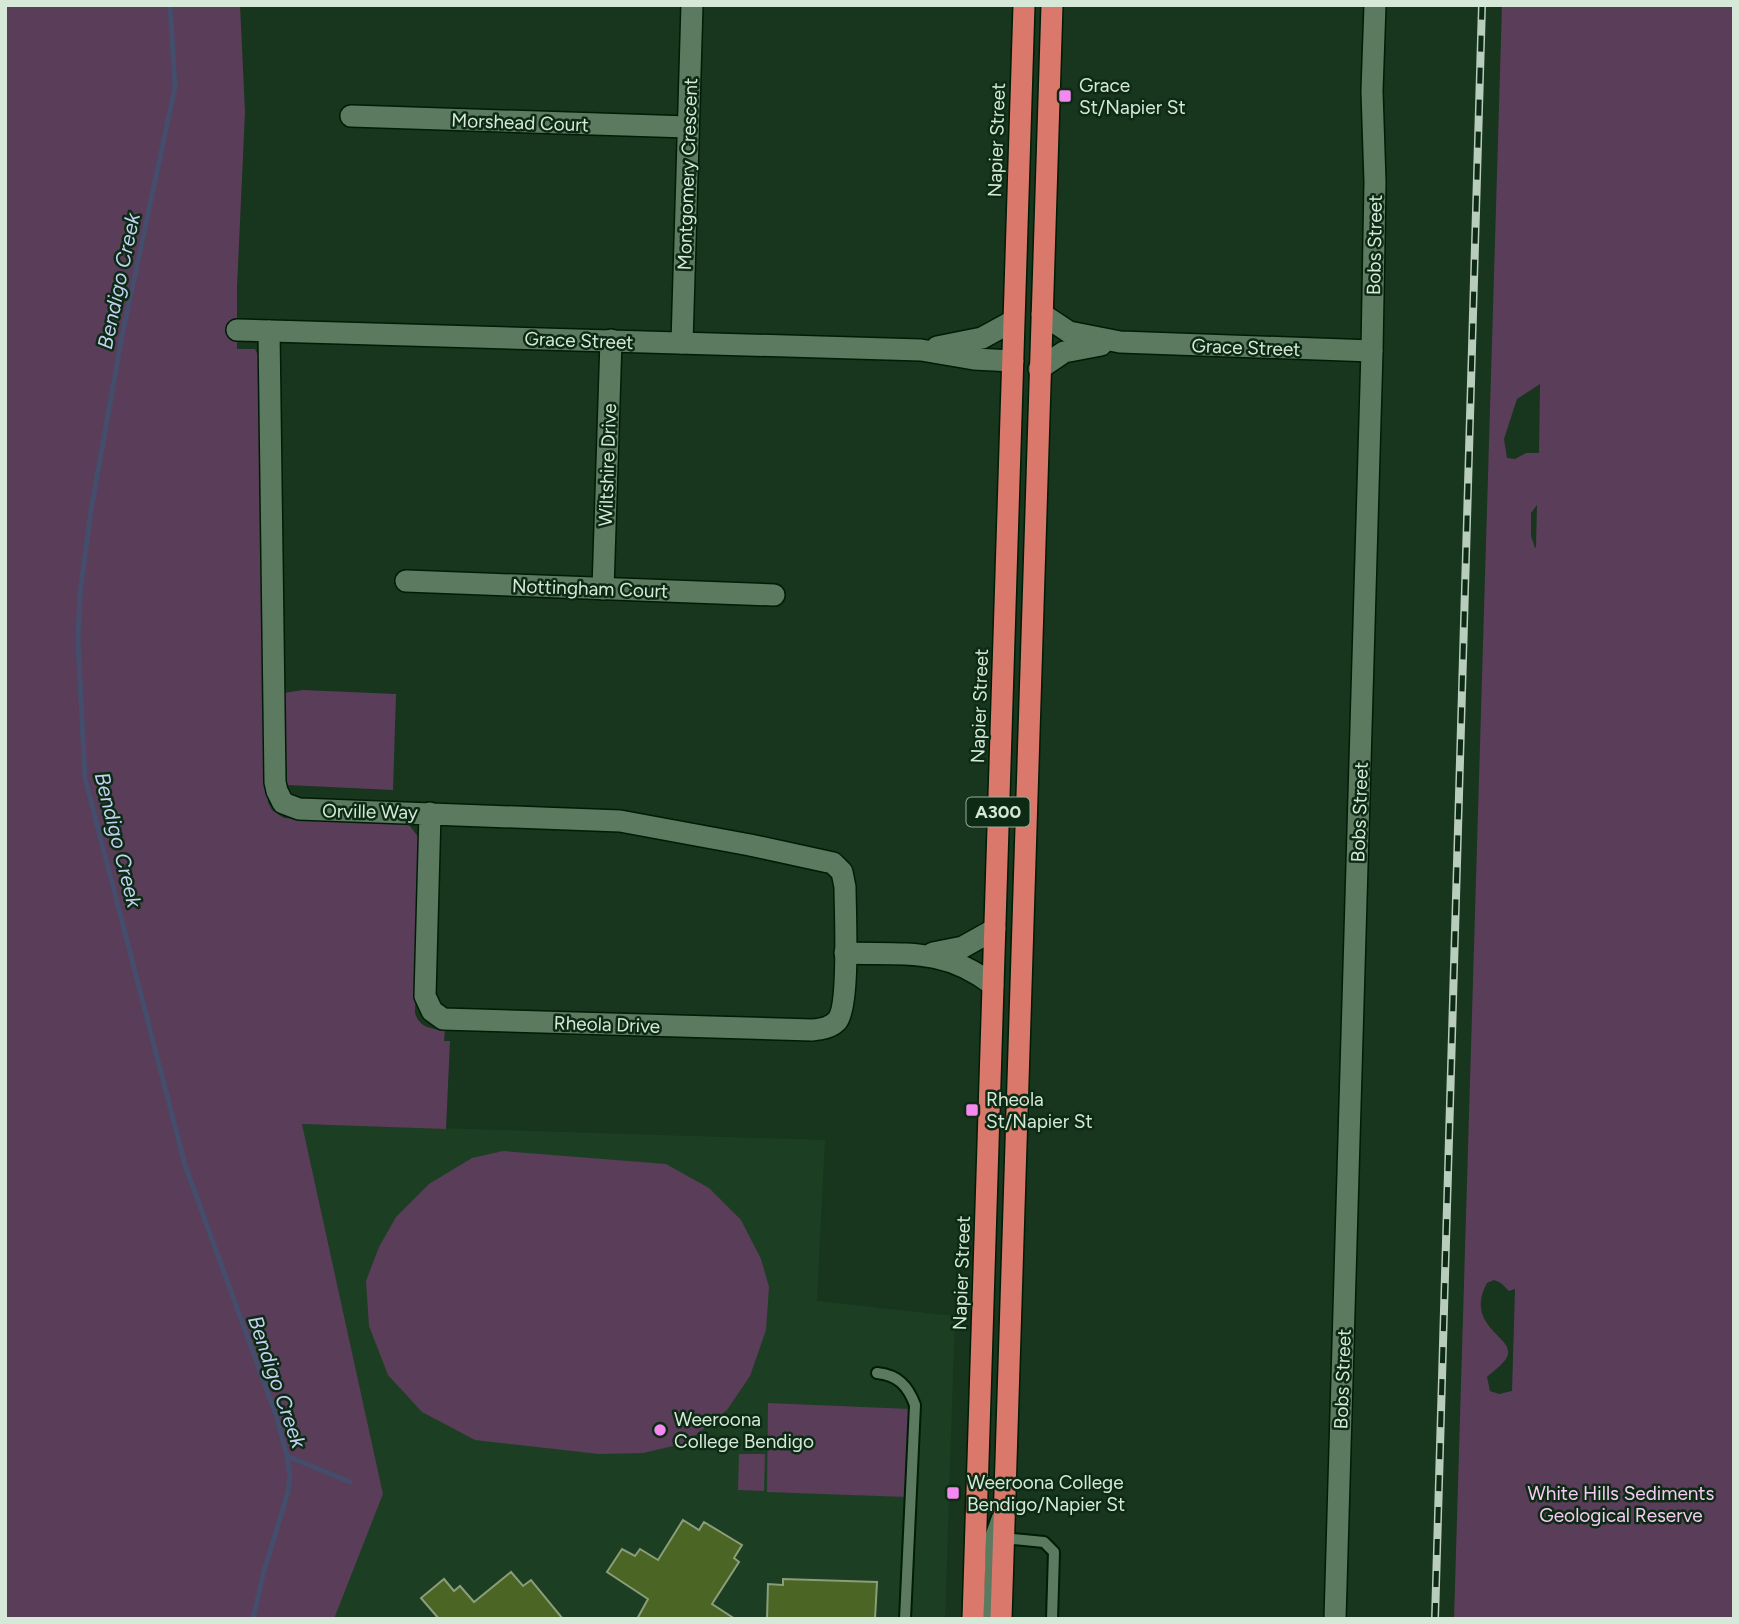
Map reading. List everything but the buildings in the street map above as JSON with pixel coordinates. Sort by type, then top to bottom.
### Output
[{"type":"highway","name":"Napier Street","points":[[972,1619],[1024,5]]},
{"type":"highway","name":"A300","points":[[1000,1619],[1052,5]]},
{"type":"highway","points":[[1016,243],[1031,146],[1034,92],[1041,85],[1049,85]]},
{"type":"highway","points":[[1013,360],[1027,342],[1031,276],[1046,182]]},
{"type":"highway","points":[[989,1102],[1004,1024],[1006,972],[1012,965],[1021,964]]},
{"type":"street","name":"Montgomery Crescent","points":[[682,342],[692,5]]},
{"type":"street","name":"Bobs Street","points":[[1335,1619],[1372,351],[1375,5]]},
{"type":"street","name":"Morshead Court","points":[[351,116],[688,127]]},
{"type":"street","name":"Grace Street","points":[[1042,314],[1069,332],[1120,342],[1372,351]]},
{"type":"street","name":"Grace Street","points":[[921,350],[982,338],[1013,321]]},
{"type":"street","name":"Grace Street","points":[[237,330],[921,350],[974,359],[1013,360]]},
{"type":"street","name":"Orville Way","points":[[269,331],[276,791],[283,803],[299,809],[620,821],[824,860],[838,867],[844,879],[845,953]]},
{"type":"street","name":"Wiltshire Drive","points":[[603,589],[611,340]]},
{"type":"street","name":"Grace Street","points":[[1039,369],[1070,350],[1120,342]]},
{"type":"street","name":"Nottingham Court","points":[[406,581],[774,595]]},
{"type":"street","name":"Rheola Drive","points":[[430,813],[425,996],[432,1011],[443,1019],[822,1029],[830,1026],[840,1016],[845,953]]},
{"type":"street","points":[[921,955],[963,947],[995,929]]},
{"type":"street","points":[[845,953],[940,957],[969,968],[993,985]]},
{"type":"lane","points":[[877,1373],[902,1382],[915,1405],[905,1619]]},
{"type":"lane","points":[[988,1619],[991,1535],[1005,1495]]},
{"type":"lane","points":[[1003,1538],[1044,1542],[1054,1552],[1052,1619]]},
{"type":"shaded area","name":"Weeroona College Bendigo","points":[[302,1124],[825,1140],[817,1301],[955,1316],[945,1619],[334,1619],[383,1494]]},
{"type":"green space","points":[[5,5],[240,5],[245,112],[237,349],[255,349],[260,359],[268,802],[272,810],[284,818],[403,822],[410,826],[419,838],[415,1013],[423,1025],[445,1030],[444,1041],[450,1041],[446,1129],[302,1124],[383,1494],[334,1619],[5,1619]]},
{"type":"green space","name":"White Hills Sediments Geological Reserve","points":[[1502,5],[1734,5],[1734,1619],[1454,1619]],"holes":[[[1540,384],[1539,453],[1526,453],[1515,459],[1507,458],[1504,439],[1517,399]],[[1537,505],[1535,548],[1531,536],[1531,513]],[[1494,1280],[1509,1291],[1515,1289],[1512,1391],[1499,1394],[1490,1391],[1487,1377],[1505,1360],[1508,1350],[1485,1321],[1481,1311],[1481,1298],[1487,1283]]]},
{"type":"green space","points":[[303,690],[396,694],[393,790],[287,785],[283,693]]},
{"type":"green space","points":[[503,1151],[666,1164],[709,1188],[741,1220],[761,1259],[769,1287],[766,1330],[750,1376],[727,1410],[686,1443],[643,1453],[599,1454],[475,1440],[422,1412],[388,1375],[369,1326],[366,1281],[379,1247],[396,1217],[429,1184],[472,1158]]},
{"type":"green space","points":[[768,1403],[910,1409],[906,1497],[767,1492]]},
{"type":"green space","points":[[739,1454],[765,1454],[764,1491],[738,1490]]},
{"type":"waterway","name":"Bendigo Creek","points":[[170,5],[175,87],[122,336],[91,510],[80,593],[78,640],[85,778],[185,1165],[277,1418],[287,1456],[290,1476],[288,1492],[264,1571],[253,1619]]},
{"type":"waterway","points":[[287,1456],[350,1482]]},
{"type":"railway","points":[[1435,1619],[1482,5]]},
{"type":"place","name":"Grace St/Napier St","points":[[1065,96]]},
{"type":"place","name":"Rheola St/Napier St","points":[[972,1110]]},
{"type":"place","name":"Weeroona College Bendigo","points":[[660,1430]]},
{"type":"place","name":"Weeroona College Bendigo/Napier St","points":[[953,1493]]}]
